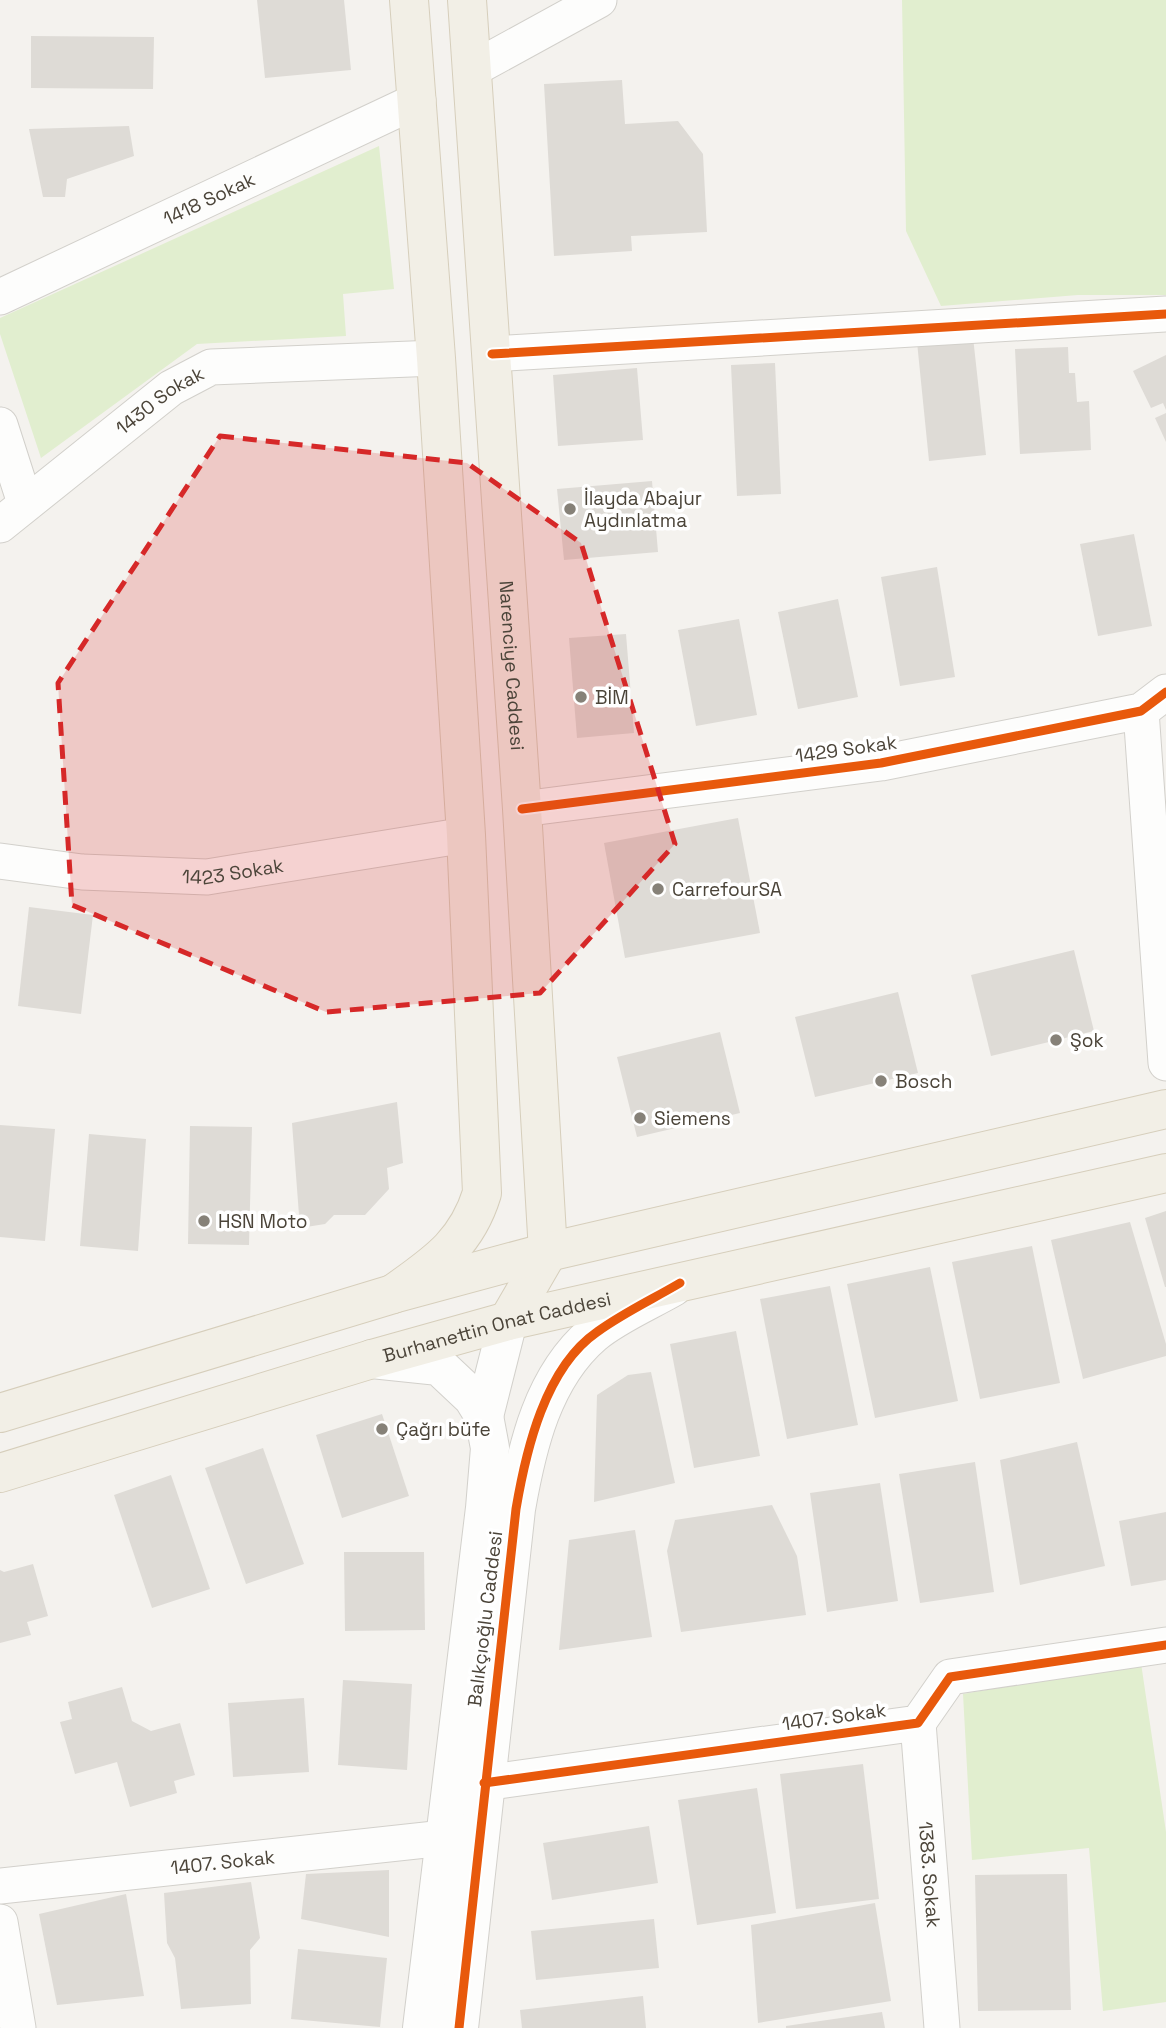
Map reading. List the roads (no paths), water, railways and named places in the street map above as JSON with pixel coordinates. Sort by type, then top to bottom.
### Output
[{"type":"main road","points":[[393,1294],[445,1256],[466,1232],[482,1193],[466,835],[436,358],[409,0]]},
{"type":"main road","name":"Narenciye Caddesi","points":[[467,0],[522,809],[548,1252]]},
{"type":"main road","points":[[0,1413],[393,1294],[548,1252],[1166,1109]]},
{"type":"main road","name":"Burhanettin Onat Caddesi","points":[[0,1473],[372,1359],[508,1321],[1166,1172]]},
{"type":"main road","points":[[508,1321],[548,1252]]},
{"type":"street","points":[[473,69],[599,0]]},
{"type":"street","name":"1418 Sokak","points":[[0,297],[418,100]]},
{"type":"street","points":[[492,354],[1166,314]]},
{"type":"street","name":"1430 Sokak","points":[[13,514],[171,388],[211,367],[436,358]]},
{"type":"street","points":[[0,425],[13,514]]},
{"type":"street","points":[[1154,702],[1166,1063]]},
{"type":"street","name":"1429 Sokak","points":[[522,809],[881,763],[1154,702]]},
{"type":"street","name":"1423 Sokak","points":[[0,860],[82,872],[207,877],[466,835]]},
{"type":"street","name":"Balıkçıoğlu Caddesi","points":[[458,2028],[516,1509],[534,1428],[570,1357],[595,1333],[680,1283]]},
{"type":"street","name":"Balıkçıoğlu Caddesi","points":[[422,2028],[485,1508],[490,1448],[484,1416],[508,1321]]},
{"type":"street","name":"Balıkçıoğlu Caddesi","points":[[372,1359],[439,1366],[461,1385],[484,1416]]},
{"type":"street","points":[[918,1723],[950,1677],[1166,1645]]},
{"type":"street","name":"1407. Sokak","points":[[484,1783],[918,1723]]},
{"type":"street","name":"1383. Sokak","points":[[918,1723],[942,2028]]},
{"type":"street","name":"1407. Sokak","points":[[0,1886],[444,1839]]},
{"type":"street","points":[[0,1922],[18,2028]]},
{"type":"place","name":"İlayda Abajur Aydınlatma","points":[[570,509]]},
{"type":"place","name":"BİM","points":[[581,697]]},
{"type":"place","name":"CarrefourSA","points":[[658,889]]},
{"type":"place","name":"Şok","points":[[1056,1040]]},
{"type":"place","name":"Bosch","points":[[881,1081]]},
{"type":"place","name":"Siemens","points":[[640,1118]]},
{"type":"place","name":"HSN Moto","points":[[204,1221]]},
{"type":"place","name":"Çağrı büfe","points":[[382,1429]]}]
